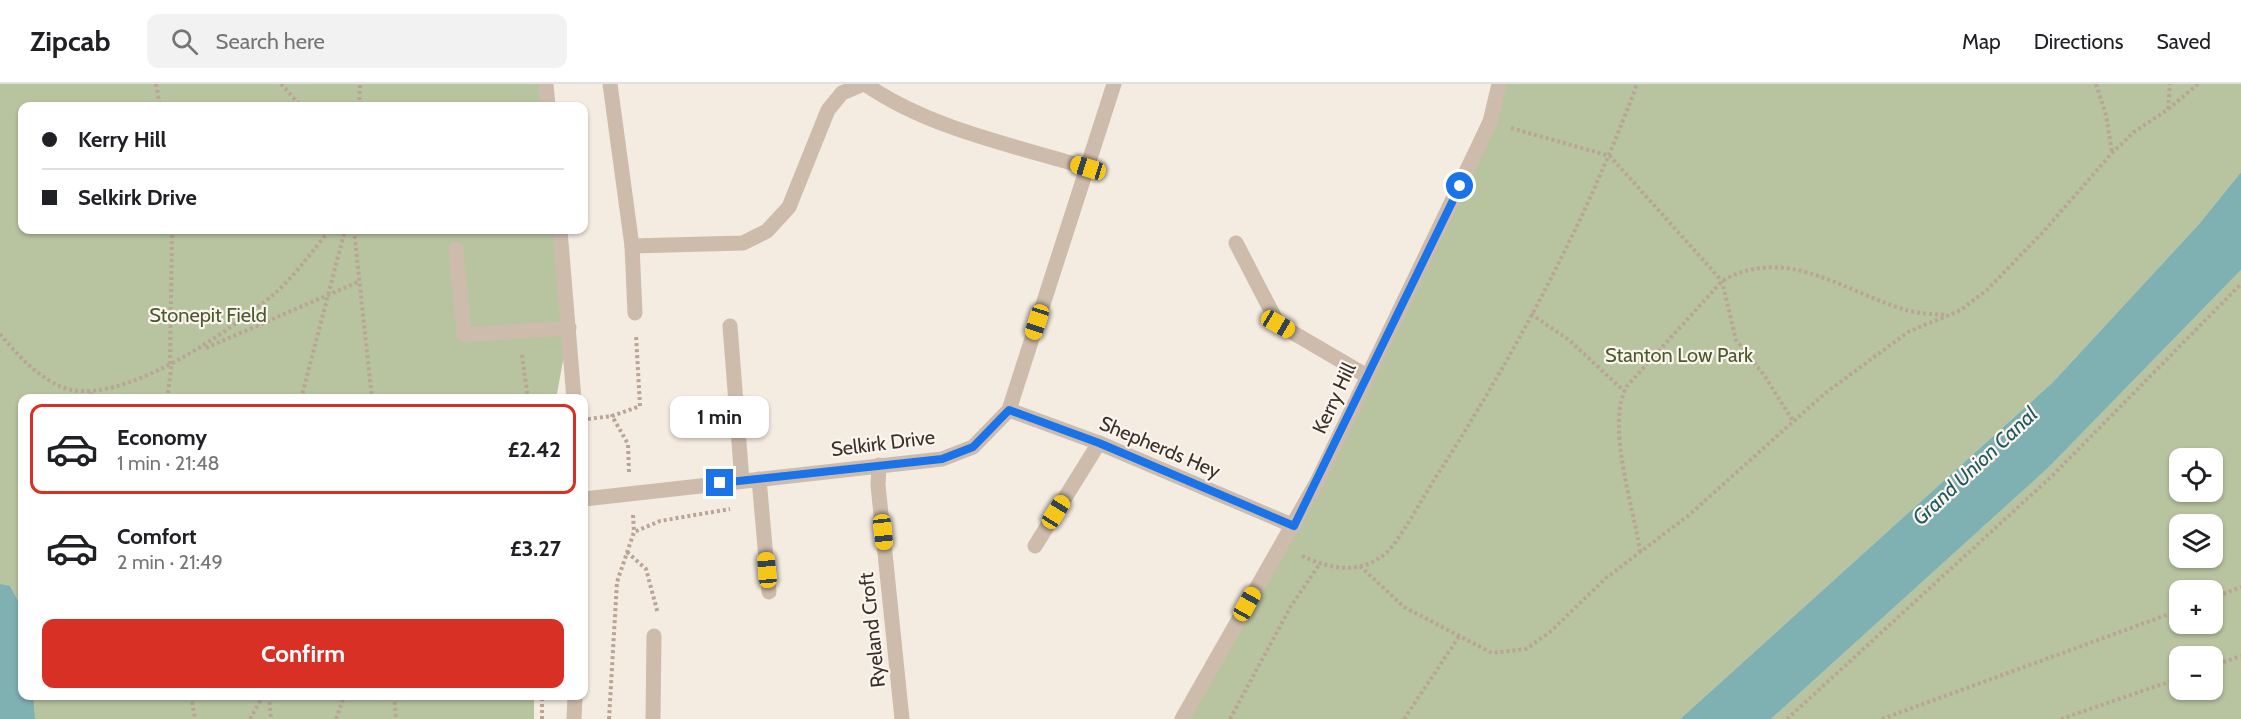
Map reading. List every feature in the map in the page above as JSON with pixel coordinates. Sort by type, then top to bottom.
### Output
[{"type":"street","points":[[546,84],[548,102]]},
{"type":"street","points":[[610,84],[632,246],[635,314]]},
{"type":"street","points":[[632,246],[743,243],[767,231],[789,207],[828,110],[842,93],[864,84],[894,104],[926,118],[1088,168]]},
{"type":"street","name":"Selkirk Drive","points":[[588,498],[942,459],[973,447],[1009,410],[1114,84]]},
{"type":"street","name":"Kerry Hill","points":[[1182,719],[1280,546],[1294,526],[1490,122],[1499,84]]},
{"type":"street","points":[[560,234],[574,394]]},
{"type":"street","points":[[1236,243],[1278,324],[1367,376]]},
{"type":"street","points":[[456,249],[464,335],[569,328]]},
{"type":"street","points":[[730,326],[742,481]]},
{"type":"street","name":"Shepherds Hey","points":[[1009,410],[1099,443],[1294,526]]},
{"type":"street","points":[[1035,546],[1099,443]]},
{"type":"street","name":"Ryeland Croft","points":[[879,465],[878,485],[902,719]]},
{"type":"street","points":[[759,479],[769,592]]},
{"type":"street","points":[[653,719],[654,636]]},
{"type":"street","points":[[574,719],[575,700]]},
{"type":"path","points":[[156,84],[159,102]]},
{"type":"path","points":[[281,84],[297,102]]},
{"type":"path","points":[[359,102],[360,84]]},
{"type":"path","points":[[1280,546],[1319,565],[1341,570],[1360,566],[1387,552],[1451,453],[1531,314],[1610,156],[1637,84]]},
{"type":"path","points":[[2096,84],[2106,115],[2112,153]]},
{"type":"path","points":[[2168,110],[2170,84]]},
{"type":"path","points":[[1360,566],[1404,607],[1492,653],[1526,649],[1550,632],[1606,578],[1689,514],[1824,394],[1908,332],[1961,310],[1988,289],[2043,232],[2112,153],[2134,132],[2168,110],[2198,84]]},
{"type":"path","points":[[1490,122],[1610,156],[1722,281],[1736,340],[1764,375],[1793,422]]},
{"type":"path","points":[[167,394],[172,234]]},
{"type":"path","points":[[1,336],[30,368],[63,387],[89,392],[139,379],[206,346],[275,293],[327,234]]},
{"type":"path","points":[[302,394],[344,234]]},
{"type":"path","points":[[354,234],[371,394]]},
{"type":"path","points":[[1640,552],[1618,437],[1619,404],[1624,391],[1722,281],[1737,272],[1768,266],[1800,270],[1911,311],[1948,315]]},
{"type":"path","points":[[170,364],[360,280]]},
{"type":"path","points":[[1787,719],[2052,476],[2241,284]]},
{"type":"path","points":[[588,419],[612,416],[639,406],[635,314]]},
{"type":"path","points":[[1531,314],[1569,340],[1624,391]]},
{"type":"path","points":[[518,330],[527,394]]},
{"type":"path","points":[[609,719],[617,582],[634,532],[628,444],[612,416]]},
{"type":"path","points":[[634,532],[660,521],[762,504]]},
{"type":"path","points":[[627,552],[646,569],[661,624],[654,636]]},
{"type":"path","points":[[1230,719],[1291,606],[1319,565]]},
{"type":"path","points":[[2223,594],[2241,587]]},
{"type":"path","points":[[1882,719],[2169,614]]},
{"type":"path","points":[[1404,719],[1460,635]]},
{"type":"path","points":[[2223,662],[2241,656]]},
{"type":"path","points":[[2061,719],[2169,682]]},
{"type":"path","points":[[192,700],[195,719]]},
{"type":"path","points":[[250,719],[261,700]]},
{"type":"path","points":[[269,700],[271,719]]},
{"type":"path","points":[[336,719],[343,700]]},
{"type":"path","points":[[394,700],[396,719]]},
{"type":"path","points":[[542,700],[542,719]]},
{"type":"green space","name":"Stonepit Field","points":[[0,84],[546,84],[548,102],[18,102],[18,234],[560,234],[569,328],[557,394],[18,394],[18,700],[534,700],[534,719],[0,719]]},
{"type":"green space","name":"Stanton Low Park","points":[[1499,84],[2241,84],[2241,172],[2199,224],[2053,382],[1680,719],[1182,719],[1317,482]]},
{"type":"green space","points":[[2241,270],[2241,719],[1771,719],[2048,468]]},
{"type":"water","name":"Grand Union Canal","points":[[2241,172],[2241,270],[2048,468],[1771,719],[1680,719],[2053,382],[2199,224]]},
{"type":"water","points":[[0,584],[10,586],[18,601],[18,700],[33,700],[35,719],[0,719]]},
{"type":"route","points":[[720,483],[942,459],[973,447],[1009,410],[1099,443],[1294,526],[1460,186]]}]
